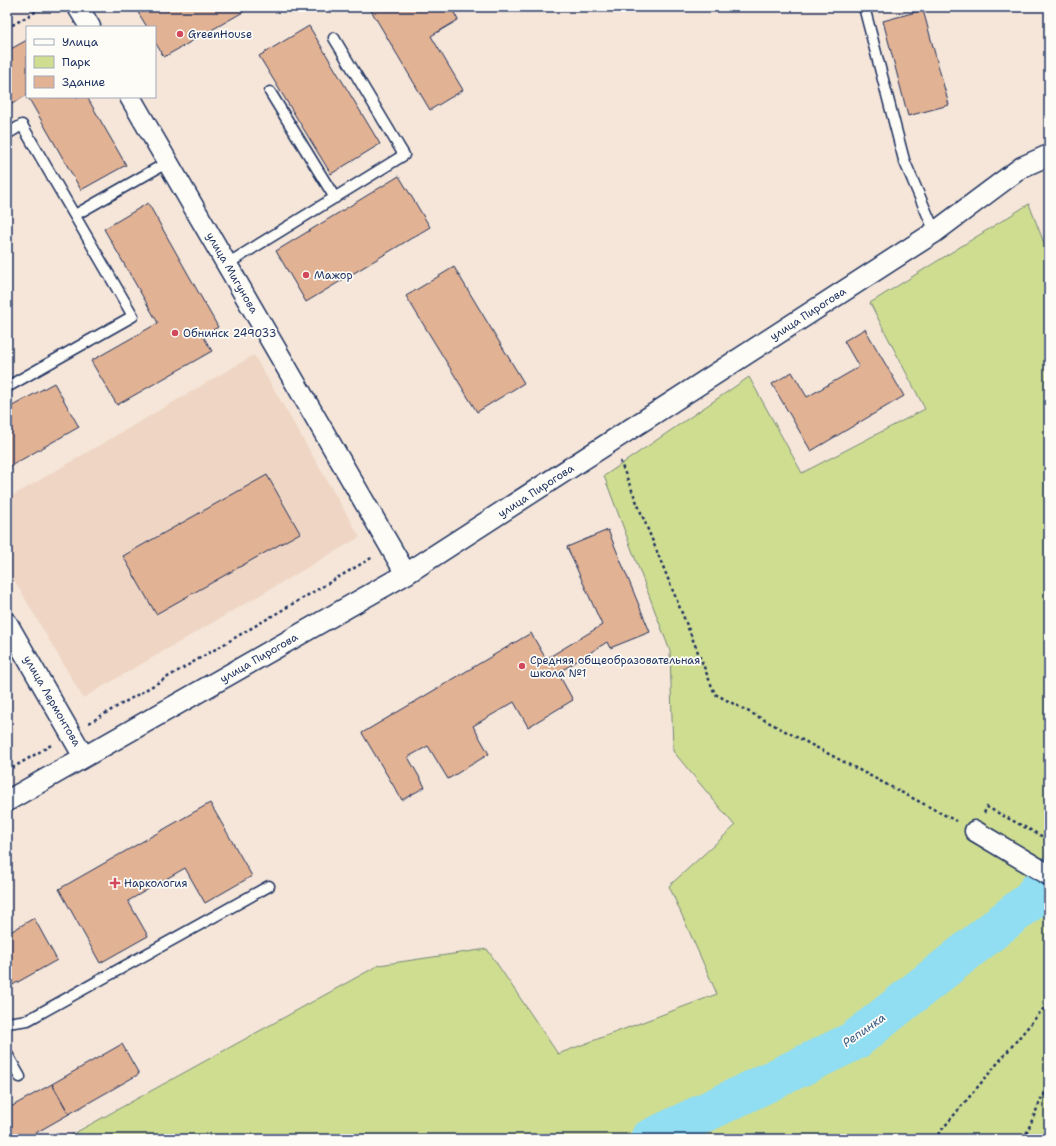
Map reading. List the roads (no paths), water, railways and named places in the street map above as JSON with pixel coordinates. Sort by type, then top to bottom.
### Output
[{"type":"street","points":[[78,7],[89,26]]},
{"type":"street","name":"улица Мигунова","points":[[131,98],[406,574]]},
{"type":"street","name":"улица Пирогова","points":[[7,801],[406,574],[613,442],[935,232],[1022,167],[1049,155]]},
{"type":"street","name":"улица Лермонтова","points":[[7,623],[84,757]]},
{"type":"street","points":[[975,831],[1049,875]]},
{"type":"lane","points":[[864,7],[904,160],[935,232]]},
{"type":"lane","points":[[227,264],[404,155],[334,38]]},
{"type":"lane","points":[[270,92],[335,198]]},
{"type":"lane","points":[[7,134],[22,125],[133,316],[7,387]]},
{"type":"lane","points":[[75,215],[168,162]]},
{"type":"lane","points":[[7,1023],[28,1020],[270,886]]},
{"type":"lane","points":[[7,1054],[20,1077]]},
{"type":"waterway","name":"Репинка","points":[[650,1139],[854,1041],[1030,901],[1049,877]]},
{"type":"place","name":"GreenHouse","points":[[180,34]]},
{"type":"place","name":"Мажор","points":[[306,275]]},
{"type":"place","name":"Обнинск 249033","points":[[175,333]]},
{"type":"place","name":"Средняя общеобразовательная школа №1","points":[[522,666]]},
{"type":"place","name":"Наркология","points":[[115,883]]}]
